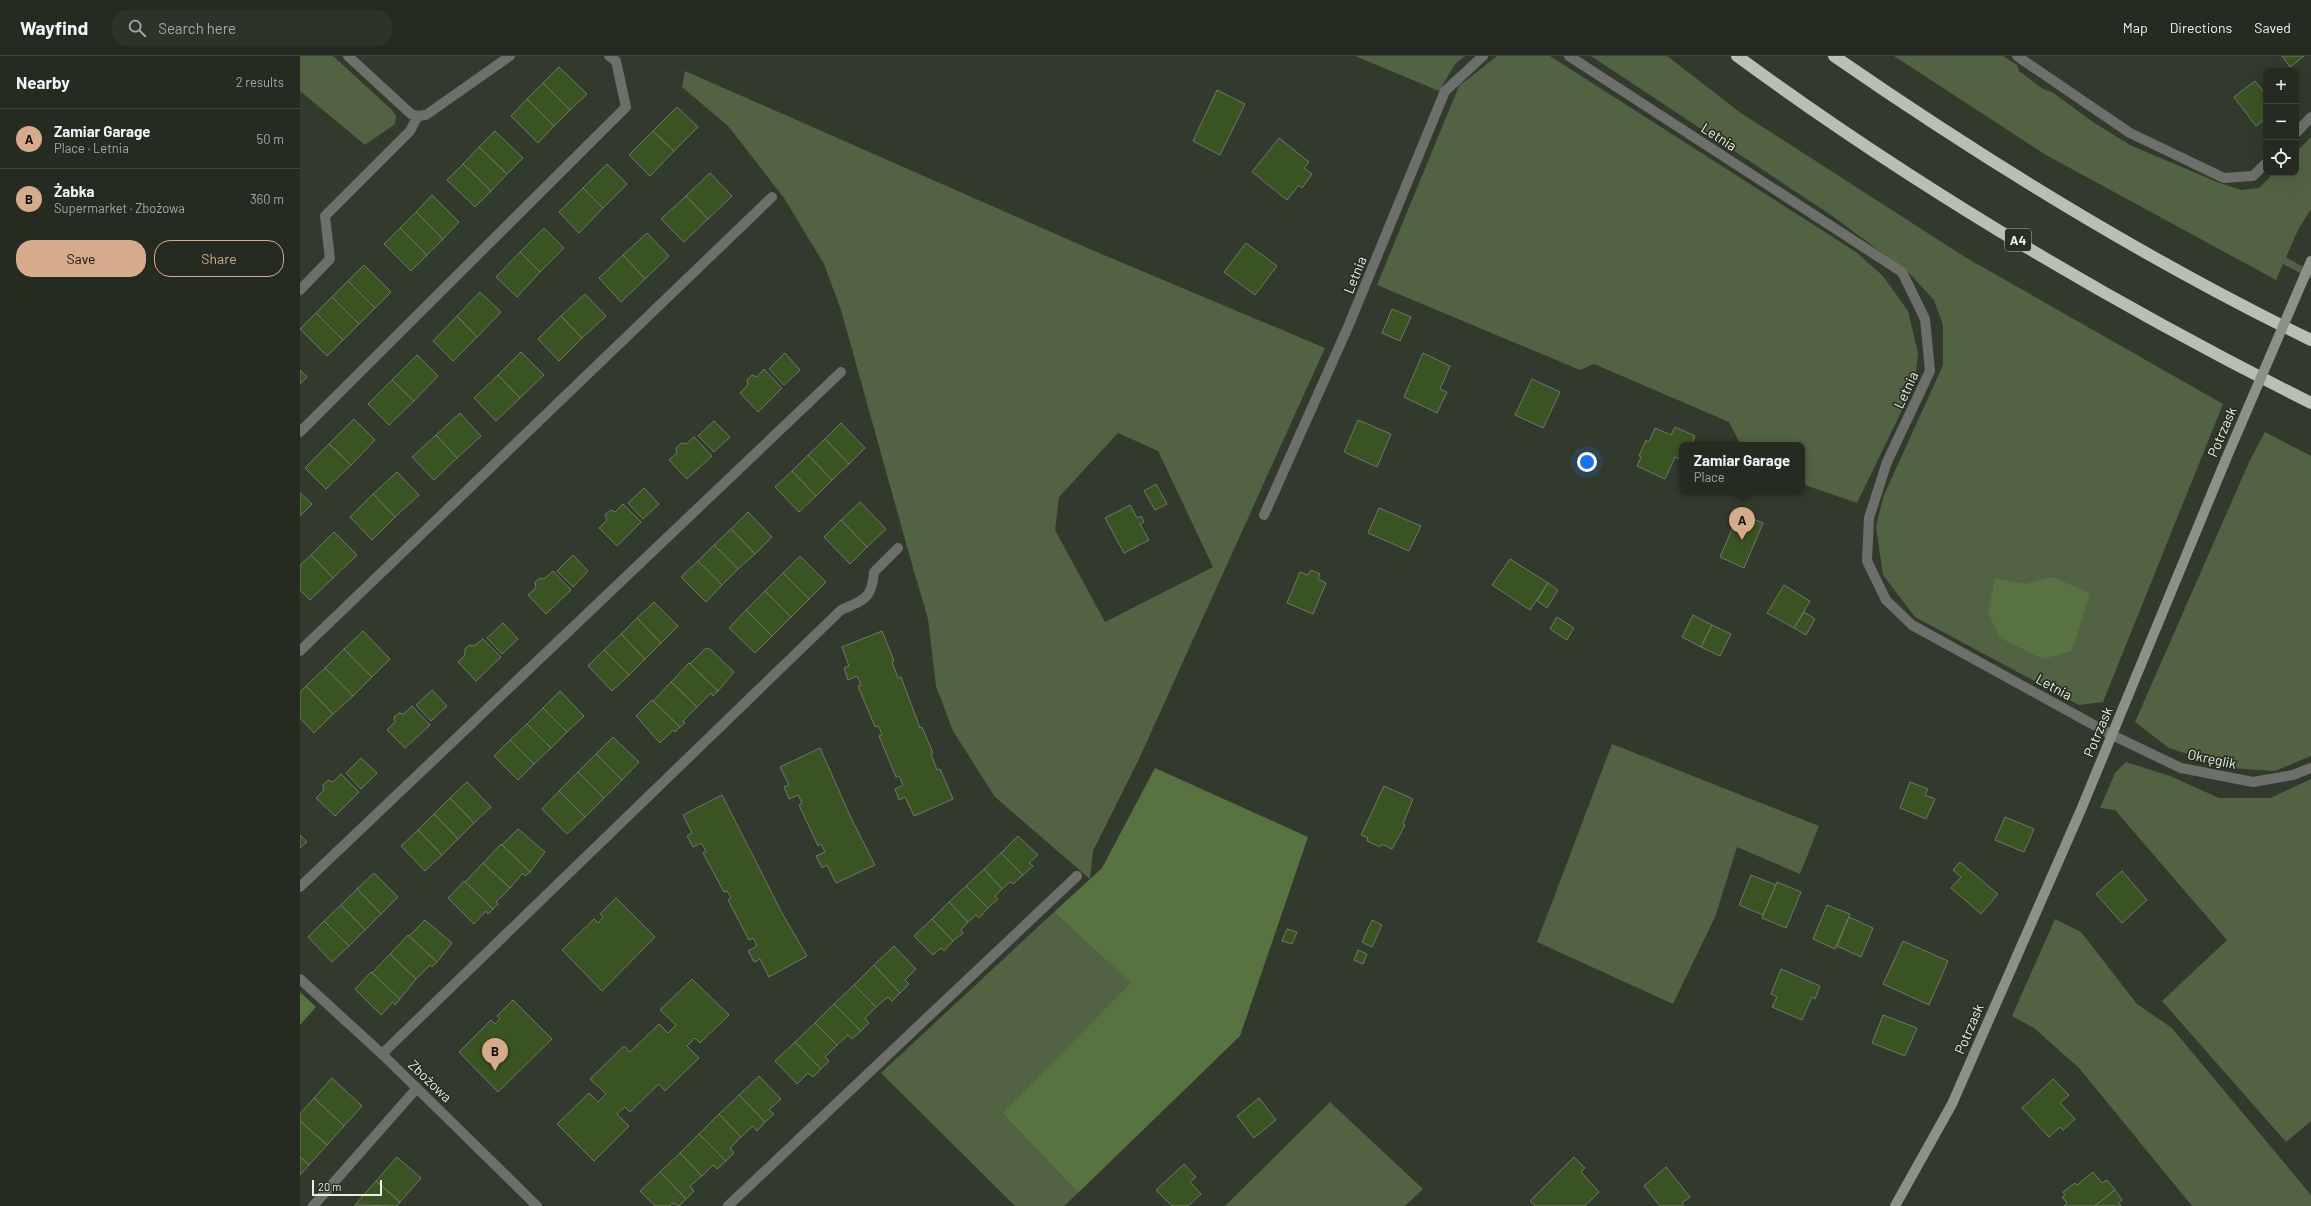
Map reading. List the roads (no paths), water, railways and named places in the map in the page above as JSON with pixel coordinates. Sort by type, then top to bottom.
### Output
[{"type":"highway","name":"A4","points":[[1738,56],[1876,152],[2060,266],[2229,362],[2311,403]]},
{"type":"highway","points":[[1834,56],[1904,104],[2021,178],[2205,285],[2311,340]]},
{"type":"street","points":[[348,56],[411,114],[418,116],[426,115],[510,56]]},
{"type":"street","points":[[300,432],[626,107],[616,61],[609,56]]},
{"type":"street","name":"Letnia","points":[[1264,515],[1348,327],[1445,91],[1483,56]]},
{"type":"street","name":"Letnia","points":[[1568,56],[1902,272],[1925,319],[1930,371],[1887,462],[1880,483],[1869,518],[1867,561],[1886,600],[1912,625],[2112,735]]},
{"type":"street","points":[[2017,56],[2130,133],[2224,178],[2253,176],[2263,167]]},
{"type":"street","points":[[300,290],[330,260],[325,216],[410,131],[418,116]]},
{"type":"street","points":[[2299,130],[2311,117]]},
{"type":"street","points":[[300,651],[772,197]]},
{"type":"street","name":"Potrzask","points":[[1895,1206],[1952,1104],[2112,735],[2226,459],[2311,261]]},
{"type":"street","points":[[300,887],[841,372]]},
{"type":"street","points":[[382,1054],[841,610],[860,602],[872,589],[874,572],[898,548]]},
{"type":"street","name":"Okręglik","points":[[2112,735],[2181,768],[2253,782],[2294,775],[2311,768]]},
{"type":"street","points":[[728,1206],[1077,876]]},
{"type":"street","name":"Zbożowa","points":[[300,979],[382,1054],[537,1206]]},
{"type":"street","points":[[313,1206],[417,1088]]},
{"type":"waterway","points":[[1931,56],[2069,144],[2311,275]]},
{"type":"waterway","points":[[2282,209],[2311,166]]},
{"type":"waterway","points":[[2089,676],[2193,396]]},
{"type":"place","name":"Zamiar Garage","points":[[1742,540]]},
{"type":"place","name":"Żabka","points":[[495,1071]]}]
